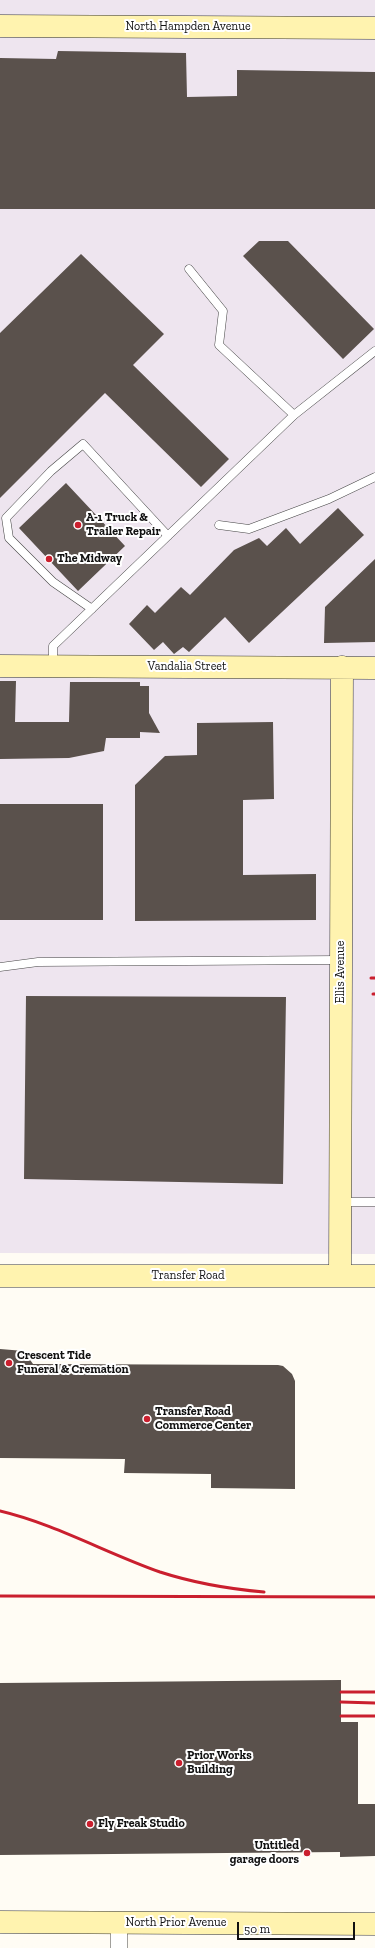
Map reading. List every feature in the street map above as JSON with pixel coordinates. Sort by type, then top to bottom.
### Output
[{"type":"street","name":"North Hampden Avenue","points":[[0,26],[375,28]]},
{"type":"street","name":"Vandalia Street","points":[[0,666],[375,668]]},
{"type":"street","name":"Ellis Avenue","points":[[340,1276],[342,667]]},
{"type":"street","name":"Transfer Road","points":[[0,1276],[375,1276]]},
{"type":"street","name":"North Prior Avenue","points":[[0,1922],[375,1924]]},
{"type":"street","points":[[119,1922],[119,1948]]},
{"type":"lane","points":[[189,269],[223,311],[220,345],[294,415]]},
{"type":"lane","points":[[53,667],[53,646],[294,415],[375,351]]},
{"type":"lane","points":[[0,528],[6,518],[51,471],[83,444],[168,536]]},
{"type":"lane","points":[[219,525],[249,529],[330,498],[375,477]]},
{"type":"lane","points":[[6,518],[9,538],[53,582],[92,608]]},
{"type":"lane","points":[[0,967],[38,962],[341,960]]},
{"type":"lane","points":[[340,1202],[375,1202]]},
{"type":"shaded area","points":[[0,0],[375,0],[375,1254],[0,1253]]},
{"type":"building","points":[[58,51],[186,53],[187,97],[237,96],[237,70],[375,72],[375,209],[0,209],[0,58],[56,59]]},
{"type":"building","points":[[259,241],[288,241],[374,329],[343,359],[243,256]]},
{"type":"building","points":[[81,254],[164,334],[133,365],[229,459],[201,487],[105,393],[0,498],[0,333]]},
{"type":"building","points":[[66,483],[125,546],[78,591],[19,528]]},
{"type":"building","points":[[338,508],[364,535],[249,643],[225,617],[189,652],[183,647],[174,654],[163,642],[154,650],[129,624],[147,605],[155,613],[181,587],[190,595],[234,550],[259,538],[267,546],[286,528],[300,544]]},
{"type":"building","points":[[375,559],[375,642],[324,643],[325,607]]},
{"type":"building","points":[[0,681],[16,681],[15,722],[69,722],[70,682],[140,682],[140,686],[149,686],[149,713],[160,733],[140,732],[140,738],[106,738],[104,751],[69,758],[0,759]]},
{"type":"building","points":[[273,722],[274,799],[243,800],[243,875],[316,874],[316,920],[135,921],[135,785],[165,756],[197,755],[197,723]]},
{"type":"building","points":[[0,804],[103,804],[103,920],[0,920]]},
{"type":"building","points":[[26,996],[286,997],[283,1184],[24,1179]]},
{"type":"building","name":"Transfer Road Commerce Center","points":[[0,1349],[24,1351],[33,1364],[283,1366],[292,1374],[295,1381],[295,1489],[211,1488],[211,1474],[124,1473],[125,1459],[0,1458]]},
{"type":"building","name":"Prior Works Building","points":[[341,1680],[341,1722],[358,1722],[358,1804],[375,1804],[375,1856],[340,1857],[340,1852],[0,1855],[0,1683]]},
{"type":"railway","points":[[0,1511],[41,1523],[160,1572],[212,1585],[264,1592]]},
{"type":"railway","points":[[0,1596],[375,1597]]},
{"type":"railway","points":[[341,1692],[375,1692]]},
{"type":"railway","points":[[341,1702],[375,1703]]},
{"type":"railway","points":[[341,1716],[375,1716]]},
{"type":"place","name":"A-1 Truck & Trailer Repair","points":[[78,525]]},
{"type":"place","name":"The Midway","points":[[49,559]]},
{"type":"place","name":"Crescent Tide Funeral & Cremation","points":[[9,1363]]},
{"type":"place","name":"Transfer Road Commerce Center","points":[[147,1419]]},
{"type":"place","name":"Prior Works Building","points":[[179,1763]]},
{"type":"place","name":"Fly Freak Studio","points":[[90,1824]]},
{"type":"place","name":"Untitled garage doors","points":[[307,1853]]}]
